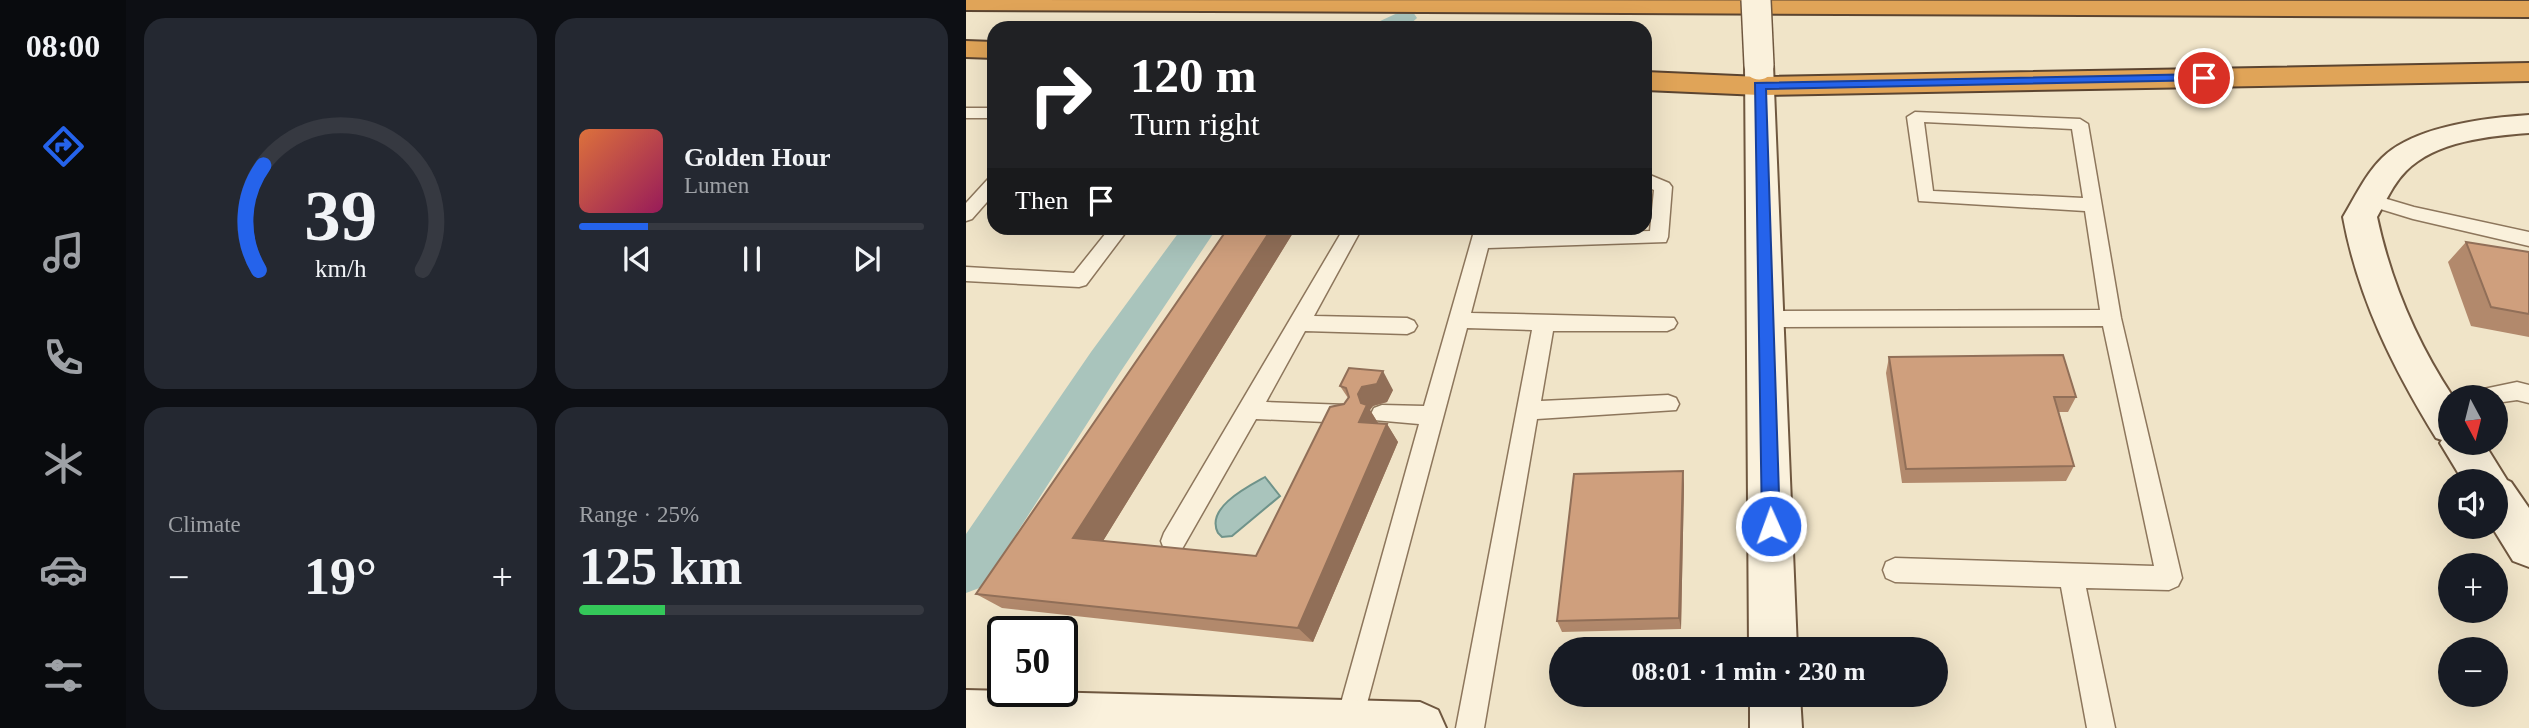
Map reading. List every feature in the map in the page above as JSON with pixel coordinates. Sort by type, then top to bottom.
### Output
[{"type":"highway","points":[[966,2],[2529,9]]},
{"type":"highway","points":[[966,48],[987,50]]},
{"type":"highway","points":[[1652,81],[1759,75],[2529,72]]},
{"type":"main road","points":[[1756,0],[1773,637]]},
{"type":"main road","points":[[2438,397],[2381,300],[2367,258],[2360,216],[2385,176],[2400,159],[2419,148],[2495,126],[2529,124]]},
{"type":"main road","points":[[2508,514],[2529,546]]},
{"type":"main road","points":[[1775,707],[1776,728]]},
{"type":"main road","points":[[966,715],[1163,724],[1420,728]]},
{"type":"lane","points":[[966,113],[987,113]]},
{"type":"lane","points":[[1895,570],[2169,578],[2111,318],[2093,205],[2080,124],[1915,117],[1925,197],[2093,205]]},
{"type":"lane","points":[[1347,726],[1482,235],[1659,237],[1663,187],[1652,182]]},
{"type":"lane","points":[[966,215],[987,191]]},
{"type":"lane","points":[[2371,200],[2413,213],[2529,239]]},
{"type":"lane","points":[[966,274],[1079,281],[1115,235]]},
{"type":"lane","points":[[1173,541],[1349,235]]},
{"type":"lane","points":[[1765,319],[2111,318]]},
{"type":"lane","points":[[1460,320],[1667,323]]},
{"type":"lane","points":[[1299,323],[1407,326]]},
{"type":"lane","points":[[1470,728],[1544,323]]},
{"type":"lane","points":[[2508,393],[2517,391],[2529,394]]},
{"type":"lane","points":[[1527,411],[1668,404]]},
{"type":"lane","points":[[1250,410],[1347,414]]},
{"type":"lane","points":[[1382,414],[1433,415]]},
{"type":"lane","points":[[2071,576],[2101,728]]},
{"type":"water","points":[[1265,477],[1280,496],[1232,536],[1222,537],[1216,524],[1222,507]]},
{"type":"building","points":[[1223,235],[1268,235],[1073,538],[1256,556],[1330,407],[1344,404],[1349,397],[1346,388],[1340,386],[1349,368],[1383,371],[1377,384],[1362,387],[1358,394],[1361,403],[1367,405],[1359,422],[1387,424],[1298,628],[976,594]]},
{"type":"building","points":[[2466,242],[2529,252],[2529,314],[2491,307]]},
{"type":"building","points":[[2063,355],[2076,397],[2054,397],[2074,466],[1906,469],[1889,357]]},
{"type":"building","points":[[1683,471],[1679,618],[1557,621],[1574,474]]},
{"type":"waterway","points":[[1399,21],[1404,18]]},
{"type":"waterway","points":[[966,572],[1105,363],[1195,235]]},
{"type":"route","points":[[1771,526],[1760,86],[2204,78]]}]
